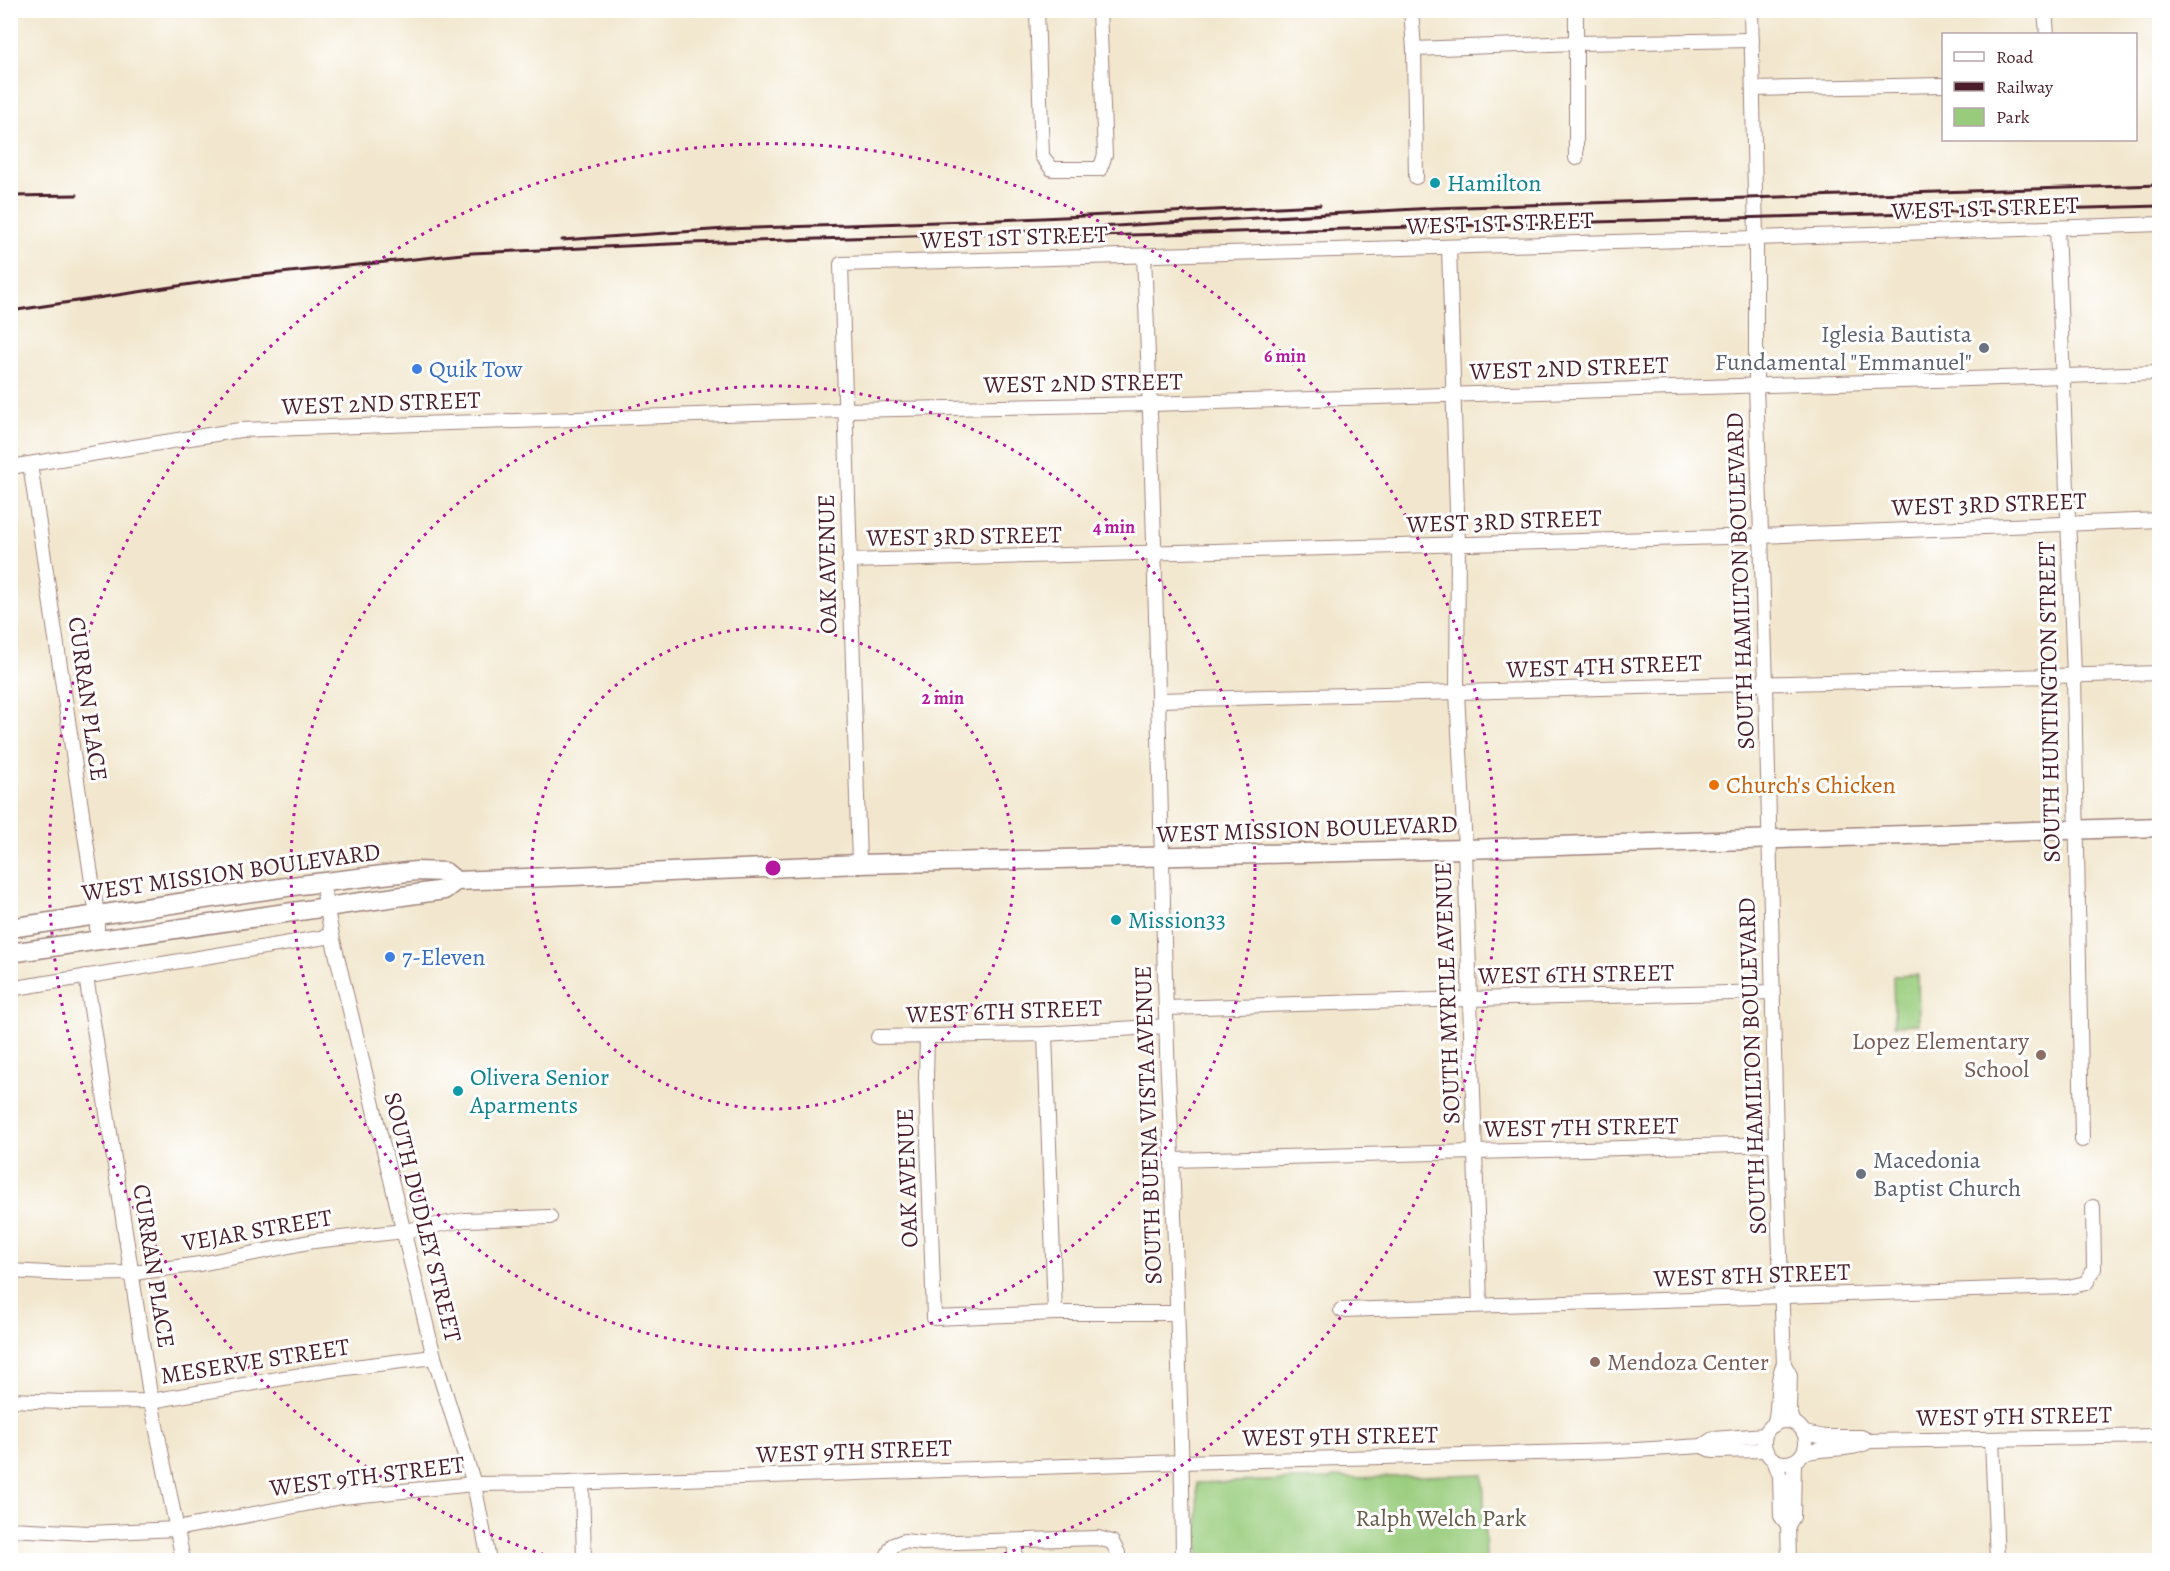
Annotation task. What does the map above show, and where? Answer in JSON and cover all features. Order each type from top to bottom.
[{"type":"main road","name":"WEST MISSION BOULEVARD","points":[[10,953],[444,890],[456,881],[859,864],[1465,849],[2160,827]]},
{"type":"main road","name":"WEST MISSION BOULEVARD","points":[[10,928],[322,882],[416,871],[445,872],[456,881]]},
{"type":"street","points":[[1037,10],[1042,156],[1052,169],[1100,169],[1105,155],[1099,10]]},
{"type":"street","points":[[1411,10],[1414,48],[1416,177]]},
{"type":"street","points":[[1575,10],[1576,158]]},
{"type":"street","name":"SOUTH HAMILTON BOULEVARD","points":[[1751,10],[1756,238],[1756,385],[1766,684],[1776,1144],[1784,1364],[1790,1375],[1789,1408],[1799,1428]]},
{"type":"street","points":[[2045,10],[2047,33]]},
{"type":"street","points":[[1414,48],[1752,40]]},
{"type":"street","points":[[1753,89],[1942,86]]},
{"type":"street","name":"WEST 1ST STREET","points":[[841,264],[2160,224]]},
{"type":"street","name":"SOUTH HUNTINGTON STREET","points":[[2058,227],[2074,675],[2082,1140]]},
{"type":"street","name":"SOUTH MYRTLE AVENUE","points":[[1449,247],[1458,544],[1457,692],[1465,849],[1480,1305]]},
{"type":"street","name":"SOUTH BUENA VISTA AVENUE","points":[[1144,256],[1163,857],[1166,1026],[1182,1462],[1183,1560]]},
{"type":"street","name":"OAK AVENUE","points":[[841,264],[859,864]]},
{"type":"street","name":"WEST 2ND STREET","points":[[10,467],[240,430],[846,410],[1150,404],[2160,373]]},
{"type":"street","name":"CURRAN PLACE","points":[[30,464],[97,915],[97,941]]},
{"type":"street","name":"WEST 3RD STREET","points":[[849,561],[1761,536],[2160,520]]},
{"type":"street","name":"WEST 4TH STREET","points":[[1158,700],[2160,673]]},
{"type":"street","name":"SOUTH DUDLEY STREET","points":[[322,882],[332,936],[434,1357],[474,1484],[489,1560]]},
{"type":"street","points":[[10,989],[332,936]]},
{"type":"street","name":"CURRAN PLACE","points":[[86,976],[151,1401],[183,1560]]},
{"type":"street","name":"WEST 6TH STREET","points":[[1166,1008],[1772,993]]},
{"type":"street","name":"WEST 6TH STREET","points":[[878,1037],[1045,1034],[1166,1026]]},
{"type":"street","points":[[1045,1034],[1055,1313],[1177,1313]]},
{"type":"street","name":"OAK AVENUE","points":[[927,1037],[926,1089],[934,1318],[1055,1313]]},
{"type":"street","name":"WEST 7TH STREET","points":[[1172,1160],[1776,1144]]},
{"type":"street","name":"WEST 8TH STREET","points":[[1341,1310],[2068,1287],[2086,1283],[2094,1269],[2093,1207]]},
{"type":"street","name":"VEJAR STREET","points":[[10,1271],[66,1274],[133,1273],[200,1264],[314,1241],[404,1231],[465,1220],[550,1217]]},
{"type":"street","name":"MESERVE STREET","points":[[10,1400],[151,1401],[330,1370],[434,1357]]},
{"type":"street","name":"SOUTH HAMILTON BOULEVARD","points":[[1784,1364],[1778,1374],[1778,1412],[1769,1442],[1780,1476],[1781,1516],[1788,1525],[1790,1560]]},
{"type":"street","points":[[1780,1422],[1799,1428],[1806,1439],[1799,1457],[1787,1463],[1769,1442],[1780,1422]]},
{"type":"street","name":"WEST 9TH STREET","points":[[1799,1428],[1825,1437],[1861,1437],[1869,1441],[2160,1436]]},
{"type":"street","points":[[1992,1439],[1997,1560]]},
{"type":"street","name":"WEST 9TH STREET","points":[[1799,1457],[1815,1449],[1862,1446],[1869,1441]]},
{"type":"street","name":"WEST 9TH STREET","points":[[10,1529],[89,1533],[176,1529],[342,1497],[474,1484],[582,1483],[1182,1462],[1619,1451],[1702,1446],[1713,1451],[1769,1442]]},
{"type":"street","name":"SOUTH HAMILTON BOULEVARD","points":[[1788,1525],[1793,1517],[1799,1457]]},
{"type":"street","points":[[582,1483],[584,1560]]},
{"type":"street","points":[[888,1560],[887,1556],[893,1545],[904,1541],[922,1544],[1098,1538],[1112,1542],[1118,1553],[1118,1560]]},
{"type":"street","points":[[1015,1542],[1015,1560]]},
{"type":"green space","points":[[1918,975],[1919,1024],[1894,1025],[1893,976]]},
{"type":"green space","name":"Ralph Welch Park","points":[[1483,1474],[1486,1560],[1199,1560],[1197,1483]]},
{"type":"railway","points":[[10,311],[232,278],[472,253],[972,234],[1434,208],[2160,185]]},
{"type":"railway","points":[[10,196],[77,195]]},
{"type":"railway","points":[[562,240],[726,229],[998,220],[1320,205]]},
{"type":"railway","points":[[1062,237],[2160,206]]},
{"type":"place","name":"Hamilton","points":[[1435,183]]},
{"type":"place","name":"Iglesia Bautista Fundamental \"Emmanuel\"","points":[[1984,348]]},
{"type":"place","name":"Quik Tow","points":[[417,369]]},
{"type":"place","name":"Church's Chicken","points":[[1714,785]]},
{"type":"place","name":"Mission33","points":[[1116,920]]},
{"type":"place","name":"7-Eleven","points":[[390,957]]},
{"type":"place","name":"Lopez Elementary School","points":[[2041,1055]]},
{"type":"place","name":"Olivera Senior Aparments","points":[[458,1091]]},
{"type":"place","name":"Macedonia Baptist Church","points":[[1861,1174]]},
{"type":"place","name":"Mendoza Center","points":[[1595,1362]]}]
